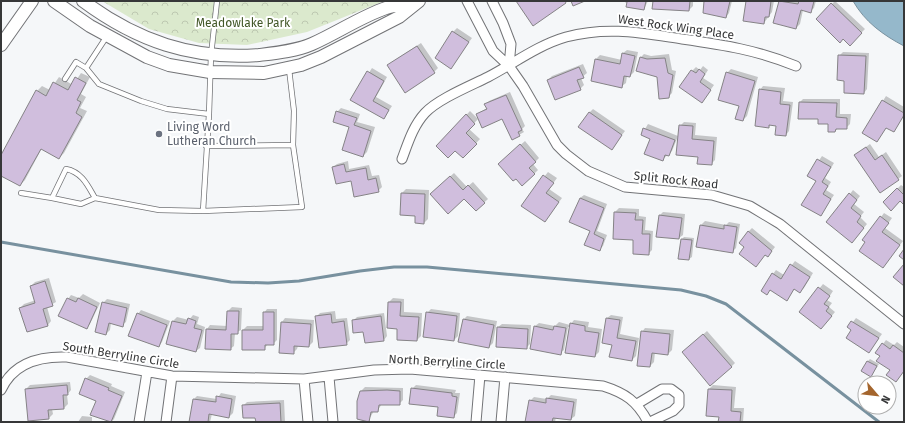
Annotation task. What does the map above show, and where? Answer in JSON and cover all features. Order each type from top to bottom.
[{"type":"street","points":[[1,45],[32,1]]},
{"type":"street","points":[[54,1],[107,36],[147,57],[169,65],[210,72],[264,73],[289,69],[320,57],[376,30],[399,17],[418,1]]},
{"type":"street","points":[[83,1],[119,26],[142,37],[167,46],[211,55],[234,57],[277,53],[311,44],[385,8],[418,1]]},
{"type":"street","name":"Split Rock Road","points":[[467,1],[493,52],[508,66],[523,86],[557,145],[588,171],[625,187],[712,195],[750,206],[780,224],[904,324]]},
{"type":"street","points":[[492,1],[511,44],[508,66]]},
{"type":"street","name":"West Rock Wing Place","points":[[402,159],[410,137],[426,112],[449,97],[551,42],[584,33],[606,30],[631,32],[743,48],[770,55],[796,66]]},
{"type":"street","name":"South Berryline Circle","points":[[1,390],[10,376],[20,367],[33,360],[50,356],[74,358],[172,376],[226,378]]},
{"type":"street","name":"North Berryline Circle","points":[[226,378],[304,379],[329,377],[374,370],[410,369],[603,386],[616,390],[637,404],[649,422],[672,411],[679,405],[679,395],[671,389],[662,389],[637,404]]},
{"type":"street","points":[[139,422],[147,372]]},
{"type":"street","points":[[476,422],[480,375]]},
{"type":"street","points":[[166,422],[172,376]]},
{"type":"street","points":[[329,377],[333,422]]},
{"type":"street","points":[[501,422],[505,377]]},
{"type":"street","points":[[304,379],[308,422]]},
{"type":"lane","points":[[203,211],[211,55],[217,1]]},
{"type":"lane","points":[[86,68],[107,36]]},
{"type":"lane","points":[[65,79],[76,62],[86,68],[99,84],[134,98],[167,109],[208,114]]},
{"type":"lane","points":[[21,193],[81,204],[95,198],[159,210],[203,211],[302,207],[293,145],[294,111],[289,69]]},
{"type":"lane","points":[[206,146],[293,145]]},
{"type":"lane","points":[[52,198],[66,169],[71,170],[82,178],[95,198]]},
{"type":"green space","name":"Meadowlake Park","points":[[102,1],[384,1],[307,32],[247,45],[199,43],[149,29]]},
{"type":"water","points":[[853,1],[904,1],[904,46],[869,22]]},
{"type":"building","points":[[516,1],[565,1],[566,3],[533,26]]},
{"type":"building","points":[[571,1],[585,1],[573,6]]},
{"type":"building","points":[[622,1],[646,1],[644,10],[626,7],[627,2]]},
{"type":"building","points":[[653,1],[690,1],[689,11],[652,9]]},
{"type":"building","points":[[704,1],[730,1],[726,18],[703,13]]},
{"type":"building","points":[[746,1],[771,1],[769,17],[765,17],[764,24],[743,21]]},
{"type":"building","points":[[779,1],[798,4],[799,1],[814,1],[811,13],[801,10],[796,29],[773,23]]},
{"type":"building","points":[[831,3],[862,33],[850,46],[843,39],[840,43],[816,19]]},
{"type":"building","points":[[452,31],[469,42],[451,69],[435,58]]},
{"type":"building","points":[[417,46],[435,73],[405,93],[387,65]]},
{"type":"building","points":[[622,53],[635,56],[630,77],[624,76],[622,88],[591,81],[595,59],[620,64]]},
{"type":"building","points":[[838,55],[866,56],[864,94],[844,93],[844,81],[837,80]]},
{"type":"building","points":[[640,57],[647,59],[665,58],[668,73],[673,75],[669,98],[659,99],[657,77],[636,71]]},
{"type":"building","points":[[579,67],[584,78],[577,80],[581,90],[555,100],[547,80]]},
{"type":"building","points":[[699,69],[705,74],[700,82],[711,90],[702,103],[679,87],[691,70],[696,73]]},
{"type":"building","points":[[367,71],[384,81],[373,101],[389,110],[384,119],[350,100]]},
{"type":"building","points":[[726,72],[755,81],[743,121],[735,119],[739,106],[718,100]]},
{"type":"building","points":[[75,77],[86,83],[77,100],[81,102],[76,113],[82,117],[59,159],[41,149],[20,186],[1,176],[1,155],[36,90],[46,96],[53,82],[68,90]]},
{"type":"building","points":[[759,89],[781,92],[780,104],[790,105],[786,136],[775,135],[776,126],[769,125],[769,128],[755,126]]},
{"type":"building","points":[[506,95],[522,130],[518,132],[520,136],[512,140],[502,119],[482,128],[476,114],[487,109],[484,104]]},
{"type":"building","points":[[882,100],[904,113],[904,115],[894,132],[886,128],[877,142],[862,133]]},
{"type":"building","points":[[799,102],[837,103],[836,117],[847,118],[847,129],[836,129],[835,132],[828,132],[828,124],[818,124],[818,119],[798,119]]},
{"type":"building","points":[[336,111],[357,118],[354,125],[371,131],[363,157],[342,150],[349,127],[333,122]]},
{"type":"building","points":[[589,112],[622,135],[612,150],[578,127]]},
{"type":"building","points":[[466,114],[475,124],[466,133],[477,144],[463,158],[455,151],[448,158],[436,146]]},
{"type":"building","points":[[679,125],[693,126],[692,139],[714,141],[712,165],[697,164],[698,157],[676,155]]},
{"type":"building","points":[[643,128],[675,140],[669,156],[665,155],[663,161],[644,154],[650,139],[641,135]]},
{"type":"building","points":[[520,144],[536,162],[529,168],[535,174],[522,186],[516,179],[513,181],[498,164]]},
{"type":"building","points":[[866,147],[875,160],[882,155],[899,180],[880,193],[854,155]]},
{"type":"building","points":[[817,159],[831,167],[822,182],[828,186],[823,194],[831,199],[821,216],[801,205],[816,181],[807,176]]},
{"type":"building","points":[[344,164],[346,172],[366,168],[368,180],[376,178],[379,192],[354,197],[351,181],[336,184],[332,167]]},
{"type":"building","points":[[543,175],[554,183],[546,193],[559,202],[545,222],[521,206]]},
{"type":"building","points":[[450,176],[463,190],[468,185],[485,203],[476,211],[464,199],[448,214],[430,194]]},
{"type":"building","points":[[897,188],[904,195],[904,205],[900,201],[891,211],[883,202]]},
{"type":"building","points":[[401,193],[425,194],[424,224],[415,223],[415,216],[400,215]]},
{"type":"building","points":[[849,193],[857,200],[851,208],[861,216],[857,222],[864,228],[852,243],[826,222]]},
{"type":"building","points":[[580,198],[604,208],[594,234],[604,239],[600,251],[584,245],[590,231],[569,222]]},
{"type":"building","points":[[614,212],[636,213],[635,220],[643,220],[642,234],[650,234],[649,255],[633,254],[633,240],[613,239]]},
{"type":"building","points":[[659,215],[682,218],[679,239],[656,237]]},
{"type":"building","points":[[880,216],[889,223],[882,232],[900,245],[883,268],[859,251],[865,242],[862,240]]},
{"type":"building","points":[[700,225],[724,229],[724,225],[737,227],[733,253],[696,247]]},
{"type":"building","points":[[748,231],[772,251],[768,257],[765,255],[756,267],[739,254],[744,247],[739,243]]},
{"type":"building","points":[[681,239],[692,240],[689,260],[678,259]]},
{"type":"building","points":[[904,249],[904,260],[899,256]]},
{"type":"building","points":[[790,264],[810,277],[800,293],[794,289],[787,301],[770,290],[767,295],[761,291],[772,273],[781,279]]},
{"type":"building","points":[[904,264],[904,286],[893,277]]},
{"type":"building","points":[[45,281],[53,306],[43,309],[48,326],[27,332],[19,308],[35,303],[30,286]]},
{"type":"building","points":[[818,287],[830,296],[824,304],[829,307],[826,311],[832,316],[821,329],[799,312]]},
{"type":"building","points":[[67,298],[76,302],[78,298],[97,307],[87,329],[58,316]]},
{"type":"building","points":[[102,302],[127,308],[123,327],[109,323],[106,335],[95,332]]},
{"type":"building","points":[[388,302],[401,302],[400,316],[419,317],[417,341],[397,340],[397,329],[387,328]]},
{"type":"building","points":[[227,311],[239,311],[238,334],[231,334],[231,350],[205,349],[206,329],[226,330]]},
{"type":"building","points":[[263,312],[274,312],[274,345],[265,345],[265,350],[242,350],[242,330],[263,330]]},
{"type":"building","points":[[426,312],[457,316],[454,341],[423,337]]},
{"type":"building","points":[[137,313],[167,325],[159,347],[128,336]]},
{"type":"building","points":[[331,314],[332,323],[344,321],[347,345],[319,348],[315,316]]},
{"type":"building","points":[[381,316],[384,341],[365,343],[363,332],[353,333],[352,320]]},
{"type":"building","points":[[188,318],[196,321],[194,328],[202,330],[196,352],[166,344],[172,321],[186,324]]},
{"type":"building","points":[[606,318],[620,320],[617,338],[636,341],[632,361],[609,357],[612,345],[602,343]]},
{"type":"building","points":[[463,319],[494,325],[489,348],[458,342]]},
{"type":"building","points":[[851,321],[879,338],[869,353],[846,338],[851,330],[847,327]]},
{"type":"building","points":[[281,322],[311,324],[309,347],[294,346],[294,354],[279,353]]},
{"type":"building","points":[[570,323],[585,326],[585,331],[599,333],[595,357],[565,353]]},
{"type":"building","points":[[534,326],[553,330],[554,326],[566,328],[561,355],[530,349]]},
{"type":"building","points":[[497,327],[528,329],[527,349],[496,347]]},
{"type":"building","points":[[641,331],[670,334],[668,355],[652,353],[650,367],[637,366]]},
{"type":"building","points":[[703,334],[732,367],[710,386],[682,352]]},
{"type":"building","points":[[882,343],[890,349],[893,345],[904,353],[904,371],[897,381],[897,375],[886,375],[890,370],[876,361],[880,356],[875,353]]},
{"type":"building","points":[[867,361],[877,366],[872,375],[868,375],[861,371]]},
{"type":"building","points":[[85,378],[109,388],[108,390],[122,396],[111,422],[90,415],[96,401],[79,394]]},
{"type":"building","points":[[67,385],[68,395],[63,395],[64,409],[48,410],[49,419],[28,421],[25,389]]},
{"type":"building","points":[[411,388],[452,393],[452,396],[457,397],[454,418],[437,416],[438,407],[409,404]]},
{"type":"building","points":[[708,389],[732,390],[731,411],[741,412],[740,422],[718,422],[719,417],[706,416]]},
{"type":"building","points":[[360,391],[400,391],[400,405],[379,405],[378,412],[371,412],[369,422],[357,419],[357,401]]},
{"type":"building","points":[[216,396],[232,399],[229,418],[209,414],[208,422],[189,422],[193,399],[216,402]]},
{"type":"building","points":[[546,398],[574,402],[571,420],[553,418],[552,422],[525,422],[529,400],[546,403]]},
{"type":"building","points":[[280,403],[281,422],[256,422],[255,418],[243,418],[242,405]]},
{"type":"waterway","points":[[1,242],[231,282],[268,283],[299,281],[394,267],[427,267],[681,290],[706,296],[726,304],[879,422]]},
{"type":"place","name":"Living Word Lutheran Church","points":[[159,134]]}]
